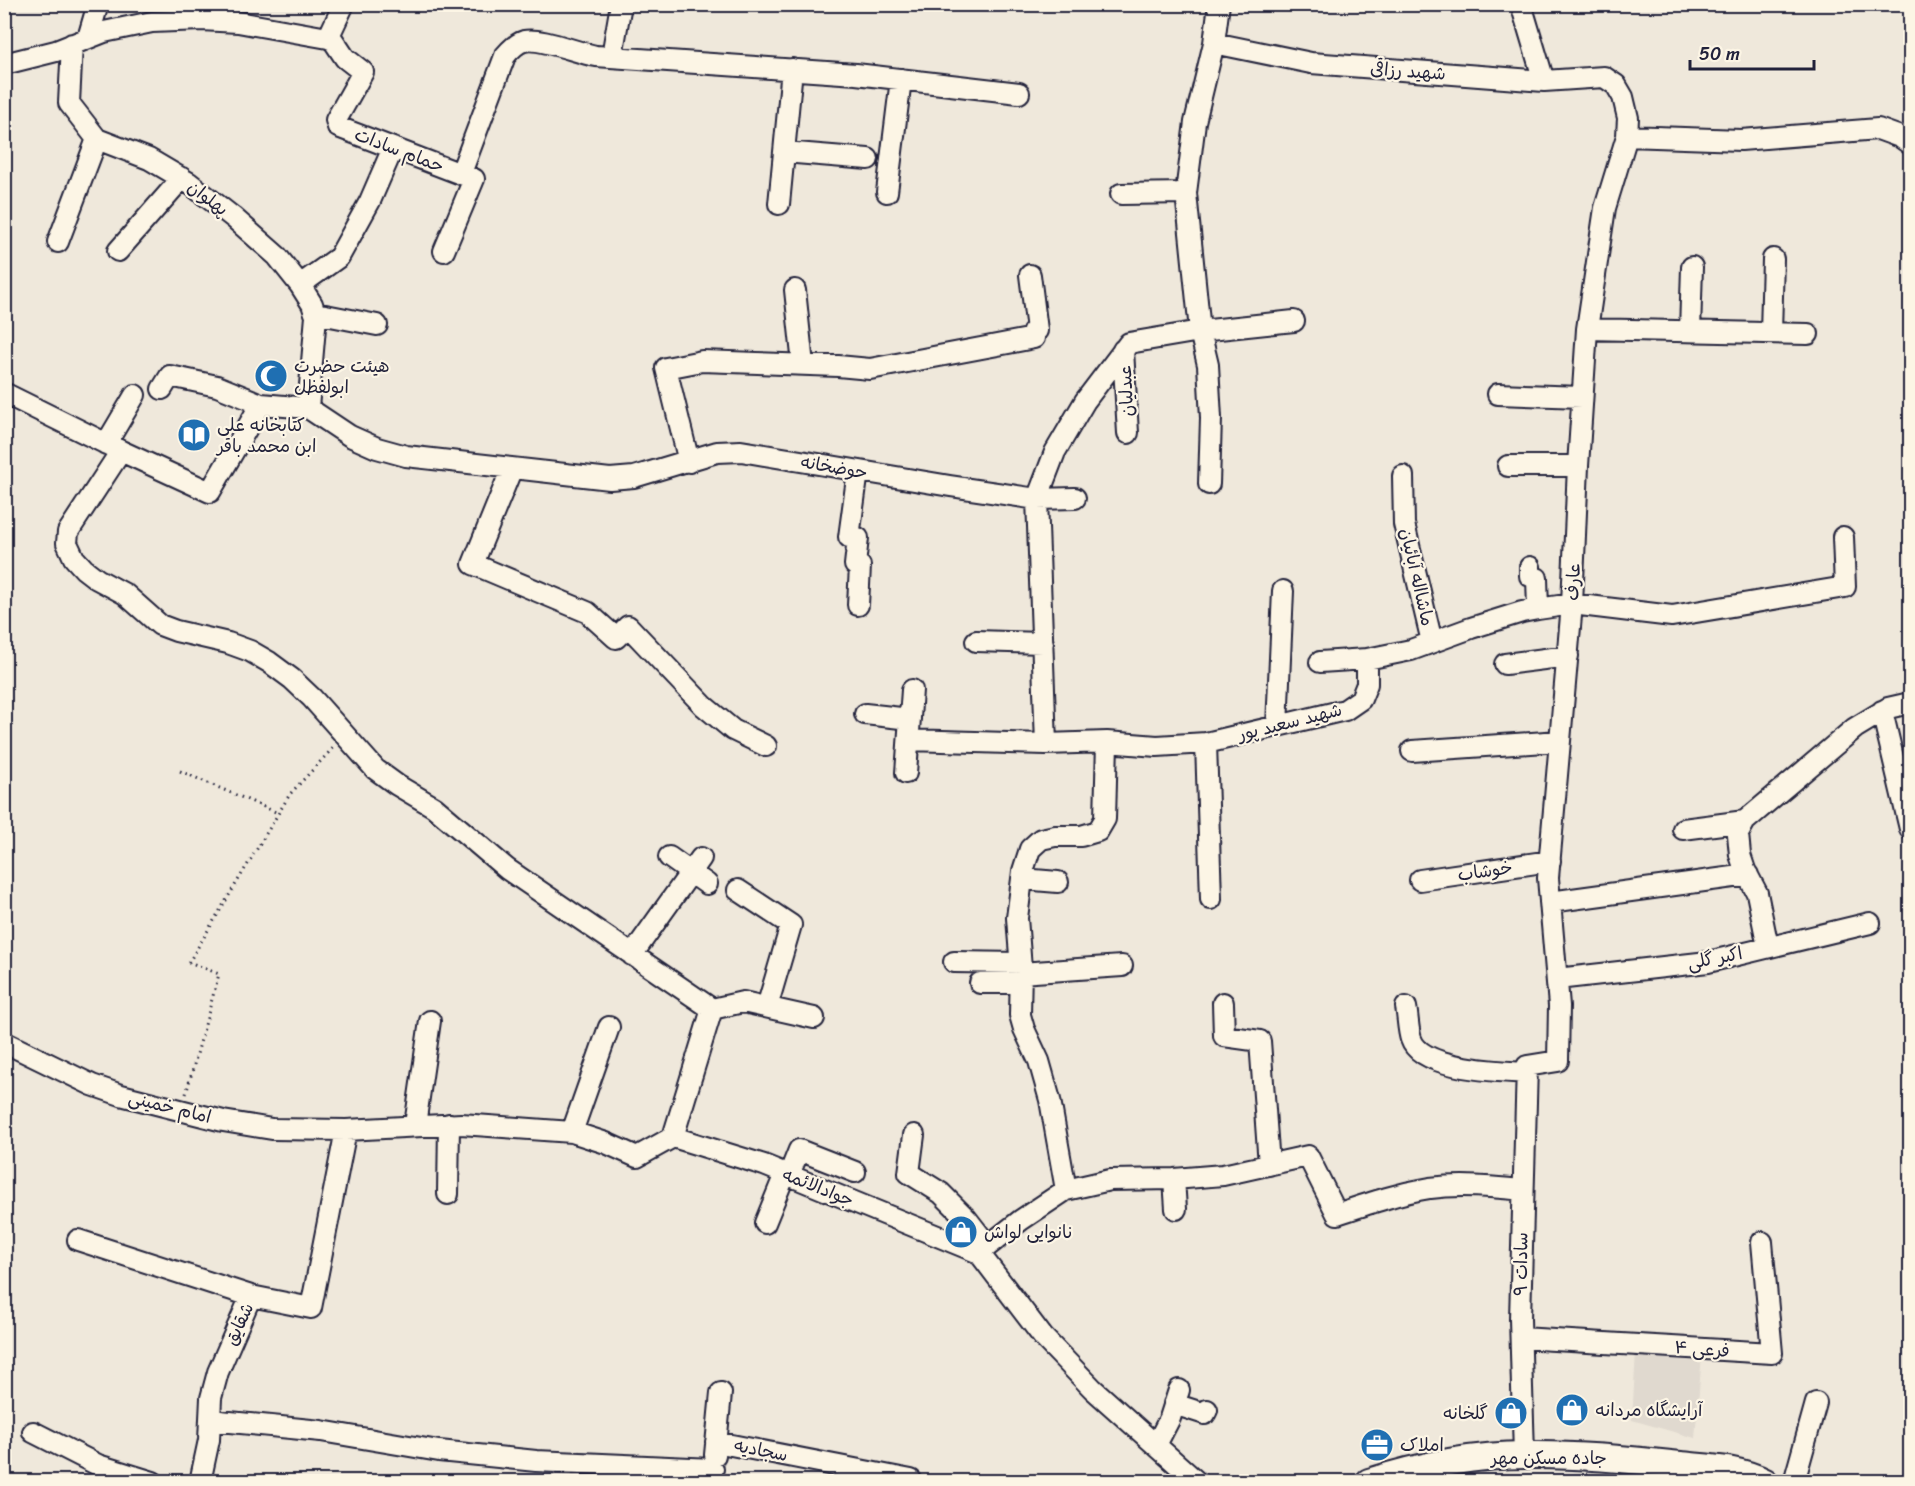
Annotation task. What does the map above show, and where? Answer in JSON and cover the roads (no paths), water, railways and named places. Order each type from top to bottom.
[{"type":"main road","name":"جاده مسکن مهر","points":[[1369,1482],[1397,1477],[1414,1468],[1524,1455],[1619,1458],[1733,1477],[1756,1477],[1765,1482]]},
{"type":"street","points":[[58,242],[97,139],[69,103],[80,41],[98,4]]},
{"type":"street","points":[[4,64],[56,51],[104,32],[152,22],[201,20],[238,22],[328,38],[344,4]]},
{"type":"street","points":[[612,56],[621,4]]},
{"type":"street","points":[[1209,484],[1211,418],[1208,365],[1200,331],[1186,193],[1195,122],[1214,43],[1219,4]]},
{"type":"street","points":[[1521,4],[1544,81]]},
{"type":"street","name":"حمام سادات","points":[[328,38],[333,40],[345,58],[363,72],[336,120],[338,127],[460,173]]},
{"type":"street","points":[[444,251],[474,179],[460,173],[505,56],[525,41],[542,42],[580,53],[792,69],[1019,93]]},
{"type":"street","name":"شهید رزاقی","points":[[1214,43],[1311,63],[1544,81],[1604,77]]},
{"type":"street","points":[[779,204],[792,69]]},
{"type":"street","name":"عارف","points":[[1527,1073],[1527,1066],[1558,1061],[1559,1006],[1548,878],[1572,604],[1587,329],[1605,208],[1627,136],[1628,118],[1623,97],[1616,85],[1604,77]]},
{"type":"street","points":[[887,192],[901,79]]},
{"type":"street","points":[[1627,136],[1741,140],[1878,129],[1900,137],[1911,144]]},
{"type":"street","name":"پهلوان","points":[[97,139],[149,159],[182,178],[234,218],[277,256],[300,285],[315,312]]},
{"type":"street","points":[[300,285],[339,257],[370,201],[393,148]]},
{"type":"street","points":[[784,152],[868,159]]},
{"type":"street","points":[[118,251],[182,178]]},
{"type":"street","points":[[1121,194],[1186,193]]},
{"type":"street","points":[[1771,333],[1773,259]]},
{"type":"street","points":[[1690,331],[1692,267]]},
{"type":"street","points":[[689,462],[666,369],[702,361],[870,369],[1034,338],[1033,332],[1037,330],[1030,275]]},
{"type":"street","points":[[795,290],[803,365]]},
{"type":"street","points":[[162,389],[170,376],[217,386],[261,404],[308,408],[316,329],[315,312],[377,325]]},
{"type":"street","points":[[1046,744],[1037,499],[1054,452],[1085,401],[1129,344],[1200,331],[1294,321]]},
{"type":"street","points":[[1587,329],[1808,334]]},
{"type":"street","name":"عبدلیان","points":[[1123,350],[1128,433]]},
{"type":"street","points":[[4,393],[210,492],[261,404]]},
{"type":"street","points":[[1498,394],[1582,397]]},
{"type":"street","points":[[135,395],[114,447],[69,532],[67,543],[74,558],[84,569],[125,594],[160,625],[228,643],[250,651],[269,662],[312,698],[375,769],[434,807],[507,869],[712,1010],[743,1002],[814,1018]]},
{"type":"street","name":"حوضخانه","points":[[308,408],[350,436],[377,448],[406,456],[610,479],[634,477],[717,452],[741,451],[1037,499],[1075,498]]},
{"type":"street","points":[[1508,466],[1578,466]]},
{"type":"street","points":[[512,468],[473,564],[587,612],[616,638],[627,626],[704,706],[733,730],[766,746]]},
{"type":"street","points":[[858,471],[849,537],[858,538],[855,565],[860,566],[858,605]]},
{"type":"street","name":"ماشااله آبائیان","points":[[1404,476],[1404,524],[1432,642]]},
{"type":"street","points":[[1320,662],[1367,659],[1411,650],[1522,612],[1572,604],[1672,616],[1845,587],[1843,537]]},
{"type":"street","points":[[1530,567],[1530,576],[1537,578],[1538,609]]},
{"type":"street","points":[[1277,726],[1283,591]]},
{"type":"street","points":[[976,641],[1043,643]]},
{"type":"street","points":[[1505,664],[1568,656]]},
{"type":"street","name":"شهید سعید پور","points":[[909,740],[1046,744],[1107,742],[1158,746],[1206,742],[1345,711],[1361,699],[1366,684],[1367,659]]},
{"type":"street","points":[[906,773],[912,690]]},
{"type":"street","points":[[1768,947],[1757,892],[1740,855],[1738,834],[1745,821],[1855,728],[1882,711],[1911,703]]},
{"type":"street","points":[[1882,711],[1911,829]]},
{"type":"street","points":[[865,714],[910,719]]},
{"type":"street","points":[[1413,751],[1560,741]]},
{"type":"street","points":[[1066,1190],[1050,1101],[1039,1061],[1020,1015],[1017,918],[1022,879],[1030,849],[1041,839],[1055,836],[1081,836],[1098,831],[1105,819],[1107,742]]},
{"type":"street","points":[[1206,742],[1211,899]]},
{"type":"street","points":[[1683,829],[1745,821]]},
{"type":"street","points":[[632,955],[699,871],[669,857]]},
{"type":"street","name":"خوشاب","points":[[1420,880],[1550,861]]},
{"type":"street","points":[[1550,902],[1748,875]]},
{"type":"street","points":[[1022,879],[1058,882]]},
{"type":"street","points":[[738,890],[791,925],[767,1007]]},
{"type":"street","name":"اکبر گلی","points":[[1557,979],[1708,962],[1870,923]]},
{"type":"street","points":[[954,962],[1020,973]]},
{"type":"street","points":[[980,983],[1020,973],[1122,966]]},
{"type":"street","points":[[1223,1003],[1224,1036],[1260,1041],[1269,1165]]},
{"type":"street","points":[[1407,1007],[1411,1041],[1421,1052],[1479,1076],[1527,1073]]},
{"type":"street","points":[[346,1130],[450,1125],[501,1126],[572,1132],[606,1143],[637,1157],[673,1137],[712,1010]]},
{"type":"street","points":[[415,1125],[430,1021]]},
{"type":"street","points":[[572,1132],[609,1027]]},
{"type":"street","name":"امام خمینی","points":[[4,1042],[92,1085],[122,1095],[223,1120],[272,1129],[346,1130]]},
{"type":"street","name":"سادات ۹","points":[[1524,1455],[1521,1338],[1522,1190],[1527,1073]]},
{"type":"street","points":[[448,1194],[450,1125]]},
{"type":"street","name":"شقایق","points":[[200,1482],[209,1440],[211,1398],[218,1372],[251,1296],[311,1308],[346,1130]]},
{"type":"street","points":[[914,1135],[909,1173],[941,1194],[968,1219],[984,1250],[1043,1337],[1093,1389],[1197,1482]]},
{"type":"street","name":"جوادالائمه","points":[[673,1137],[764,1165],[984,1250]]},
{"type":"street","points":[[765,1223],[799,1150],[855,1172]]},
{"type":"street","points":[[984,1250],[1021,1220],[1066,1190],[1110,1180],[1174,1179],[1223,1175],[1308,1156],[1337,1214],[1395,1196],[1431,1188],[1484,1186],[1522,1190]]},
{"type":"street","points":[[1174,1179],[1176,1209]]},
{"type":"street","points":[[78,1240],[251,1296]]},
{"type":"street","name":"فرعی ۴","points":[[1521,1338],[1772,1353],[1762,1242]]},
{"type":"street","points":[[210,1420],[321,1431],[440,1451],[713,1475],[721,1393]]},
{"type":"street","points":[[1156,1445],[1170,1418],[1177,1397],[1205,1414],[1207,1410]]},
{"type":"street","points":[[1794,1482],[1816,1403]]},
{"type":"street","points":[[33,1432],[99,1465],[153,1482]]},
{"type":"street","name":"سجادیه","points":[[716,1442],[911,1480]]},
{"type":"place","name":"هیئت حضرت ابولفظل","points":[[271,376]]},
{"type":"place","name":"کتابخانه علی ابن محمد باقر","points":[[194,435]]},
{"type":"place","name":"نانوایی لواش","points":[[961,1232]]},
{"type":"place","name":"آرایشگاه مردانه","points":[[1572,1410]]},
{"type":"place","name":"گلخانه","points":[[1511,1413]]},
{"type":"place","name":"املاک","points":[[1377,1445]]}]
